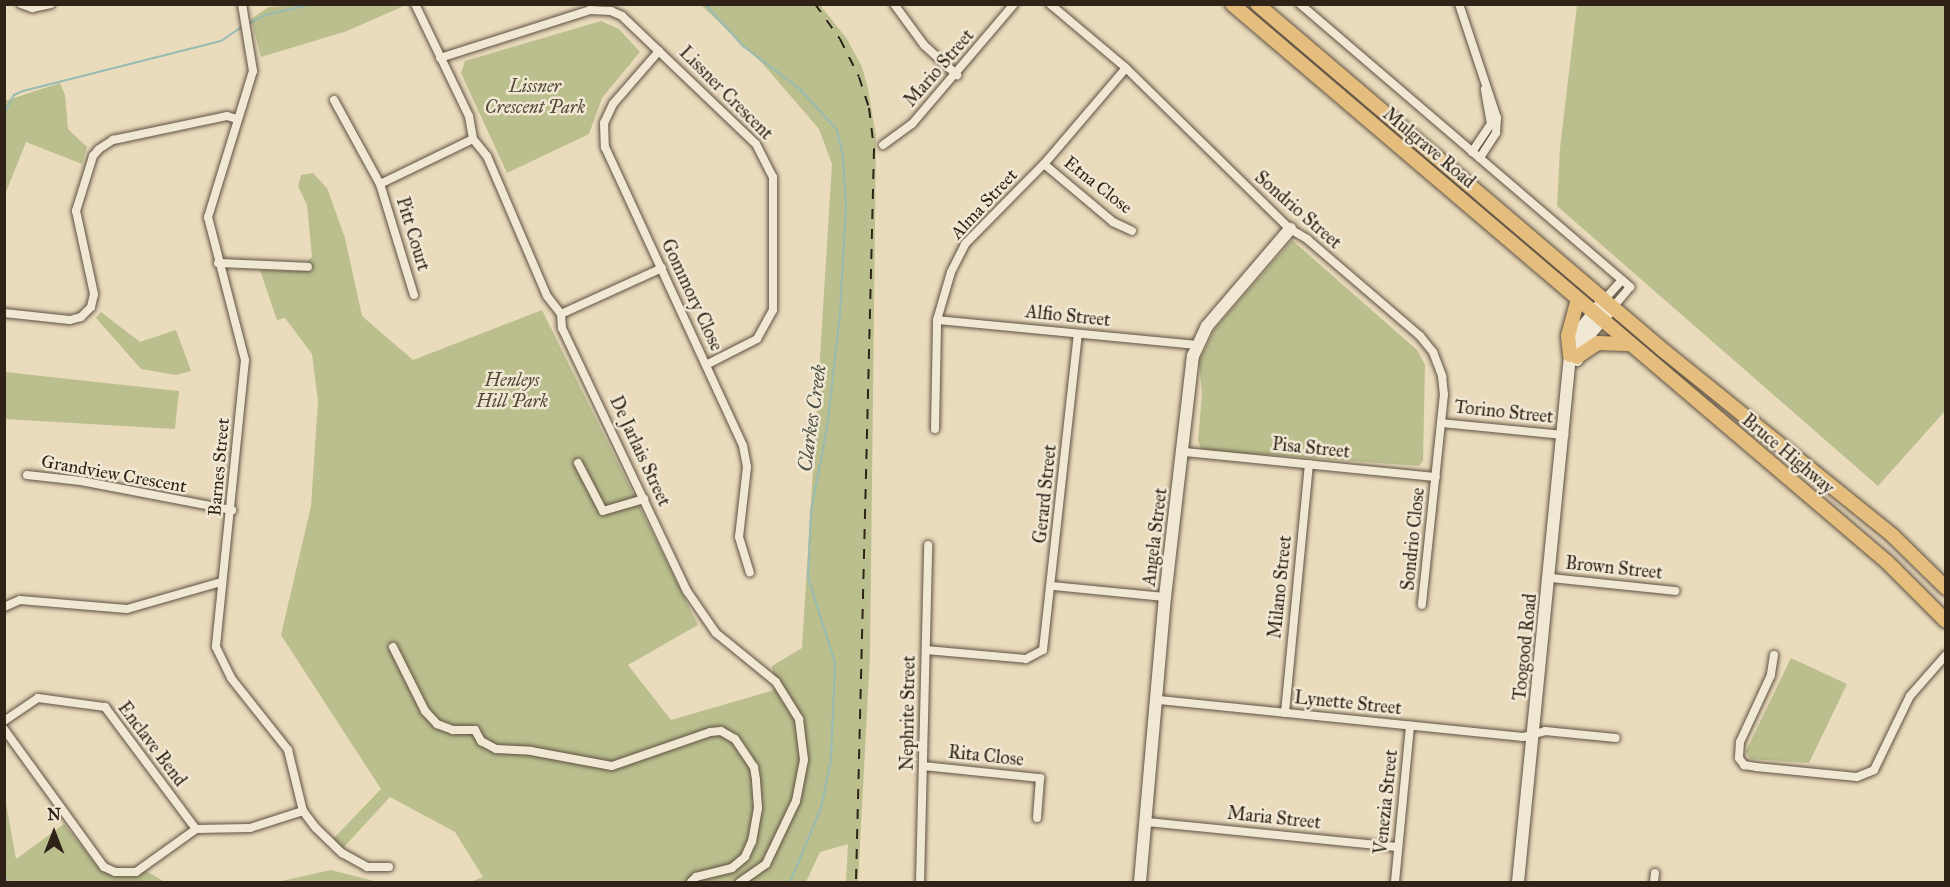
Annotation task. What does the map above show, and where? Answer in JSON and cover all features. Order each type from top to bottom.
[{"type":"main road","name":"Mulgrave Road","points":[[1232,4],[1598,316]]},
{"type":"main road","name":"Mulgrave Road","points":[[1257,4],[1609,304]]},
{"type":"main road","points":[[1578,299],[1568,336],[1574,356],[1598,343],[1631,344]]},
{"type":"main road","name":"Bruce Highway","points":[[1609,304],[1893,536],[1946,588]]},
{"type":"main road","name":"Bruce Highway","points":[[1598,316],[1887,561],[1946,621]]},
{"type":"street","points":[[21,4],[32,8],[51,4]]},
{"type":"street","name":"De Jarlais Street","points":[[415,4],[474,127],[473,139],[484,149],[547,296],[561,314],[562,328],[698,609],[726,643],[776,682],[794,708],[802,730],[804,768],[796,801],[766,864],[740,882]]},
{"type":"street","points":[[894,4],[924,45],[957,75]]},
{"type":"street","name":"Mario Street","points":[[883,145],[912,124],[957,75],[1014,4]]},
{"type":"street","name":"Sondrio Street","points":[[1050,4],[1126,68],[1290,229],[1307,239],[1428,345],[1442,376],[1436,477]]},
{"type":"street","name":"Mulgrave Road","points":[[1300,4],[1630,287],[1609,304]]},
{"type":"street","points":[[1459,4],[1497,127],[1480,158]]},
{"type":"street","name":"Barnes Street","points":[[242,9],[253,71],[208,217],[218,263],[245,360],[232,510],[215,632],[221,662],[288,750],[303,811],[342,853],[367,867],[389,867]]},
{"type":"street","name":"Lissner Crescent","points":[[440,58],[602,9],[622,16],[756,144],[773,177],[770,321],[757,339],[706,365]]},
{"type":"street","name":"Gommory Close","points":[[659,51],[613,104],[604,123],[605,147],[746,457],[739,537],[750,572]]},
{"type":"street","name":"Alma Street","points":[[935,429],[937,320],[951,272],[965,244],[1044,164],[1126,68]]},
{"type":"street","points":[[1472,152],[1491,124],[1485,87]]},
{"type":"street","name":"Pitt Court","points":[[334,100],[380,183],[414,295]]},
{"type":"street","points":[[4,313],[70,320],[81,317],[91,307],[94,294],[76,211],[93,156],[99,149],[113,140],[227,116],[237,119]]},
{"type":"street","name":"Pitt Court","points":[[380,183],[473,139]]},
{"type":"street","name":"Etna Close","points":[[1044,164],[1113,222],[1132,231]]},
{"type":"street","name":"Angela Street","points":[[1140,882],[1159,700],[1165,597],[1196,345],[1207,326],[1290,229]]},
{"type":"street","points":[[218,263],[308,267]]},
{"type":"street","points":[[561,314],[662,268]]},
{"type":"street","points":[[1609,304],[1622,280]]},
{"type":"street","name":"Toogood Road","points":[[1520,882],[1564,435],[1574,356],[1598,316],[1609,304]]},
{"type":"street","name":"Alfio Street","points":[[937,320],[1196,345]]},
{"type":"street","name":"Gerard Street","points":[[926,650],[1026,659],[1039,655],[1045,644],[1053,586],[1078,334]]},
{"type":"street","name":"Torino Street","points":[[1441,423],[1564,435]]},
{"type":"street","name":"Pisa Street","points":[[1184,452],[1436,477]]},
{"type":"street","points":[[578,463],[603,511],[644,498]]},
{"type":"street","name":"Milano Street","points":[[1285,713],[1309,464]]},
{"type":"street","name":"Grandview Crescent","points":[[27,475],[81,481],[232,510]]},
{"type":"street","name":"Sondrio Close","points":[[1422,605],[1436,477]]},
{"type":"street","name":"Nephrite Street","points":[[920,882],[928,545]]},
{"type":"street","name":"Brown Street","points":[[1550,578],[1675,591]]},
{"type":"street","points":[[4,607],[20,600],[127,609],[221,582]]},
{"type":"street","points":[[1053,586],[1165,597]]},
{"type":"street","points":[[393,648],[425,711],[437,724],[453,730],[475,730],[481,741],[496,749],[531,751],[612,766],[710,732],[722,731],[735,739],[754,767],[758,808],[752,841],[745,857],[732,868],[696,877],[691,882]]},
{"type":"street","points":[[1774,655],[1771,675],[1740,742],[1738,758],[1744,765],[1755,767],[1857,777],[1874,770],[1910,696],[1946,655]]},
{"type":"street","name":"Enclave Bend","points":[[4,721],[38,698],[105,707],[195,829]]},
{"type":"street","name":"Lynette Street","points":[[1159,700],[1523,737],[1545,731],[1616,738]]},
{"type":"street","name":"Venezia Street","points":[[1395,882],[1410,726]]},
{"type":"street","points":[[4,729],[104,867],[115,872],[136,872],[195,829],[250,828],[303,811]]},
{"type":"street","name":"Rita Close","points":[[923,766],[1040,778],[1037,818]]},
{"type":"street","name":"Maria Street","points":[[1146,822],[1398,847]]},
{"type":"green space","points":[[406,4],[347,31],[261,57],[251,19],[269,7]]},
{"type":"green space","name":"Henleys Hill Park","points":[[701,5],[820,5],[847,39],[862,67],[868,89],[876,136],[870,656],[858,882],[846,882],[848,844],[820,852],[806,882],[471,882],[483,877],[455,832],[390,797],[343,848],[333,839],[381,789],[281,635],[311,506],[318,401],[312,354],[285,318],[277,320],[260,270],[295,271],[312,257],[307,205],[298,186],[301,175],[313,173],[327,188],[345,238],[362,316],[413,360],[542,310],[698,625],[628,665],[671,720],[774,690],[772,666],[802,648],[832,164],[819,129],[763,64]]},
{"type":"green space","points":[[1577,5],[1945,5],[1945,411],[1878,486],[1557,206],[1560,148]]},
{"type":"green space","name":"Lissner Crescent Park","points":[[601,21],[619,29],[640,52],[602,98],[589,134],[507,173],[461,73],[465,61]]},
{"type":"green space","points":[[60,83],[65,95],[68,129],[87,147],[82,164],[26,142],[6,192],[5,245],[5,101]]},
{"type":"green space","points":[[1292,240],[1417,350],[1425,365],[1423,461],[1419,466],[1202,450],[1198,441],[1202,394],[1199,361],[1215,329]]},
{"type":"green space","points":[[101,312],[140,342],[176,330],[191,371],[176,375],[141,369],[96,318]]},
{"type":"green space","points":[[5,372],[179,391],[175,429],[5,419]]},
{"type":"green space","points":[[1791,658],[1847,684],[1809,763],[1750,759],[1746,751]]},
{"type":"green space","points":[[4,792],[16,859],[64,824],[99,868],[126,877],[146,871],[165,882],[5,882]]},
{"type":"green space","points":[[331,870],[378,882],[277,882]]},
{"type":"waterway","points":[[248,24],[265,15],[313,4]]},
{"type":"waterway","name":"Clarkes Creek","points":[[705,4],[743,46],[800,89],[837,130],[843,157],[846,206],[840,315],[827,428],[811,511],[808,577],[835,663],[831,760],[821,808],[790,882]]},
{"type":"waterway","points":[[4,113],[14,95],[23,91],[221,41],[243,26]]},
{"type":"waterway","name":"Clarkes Creek","points":[[4,876],[8,882]]},
{"type":"railway","points":[[815,4],[840,39],[859,77],[869,108],[874,149],[856,882]]}]
